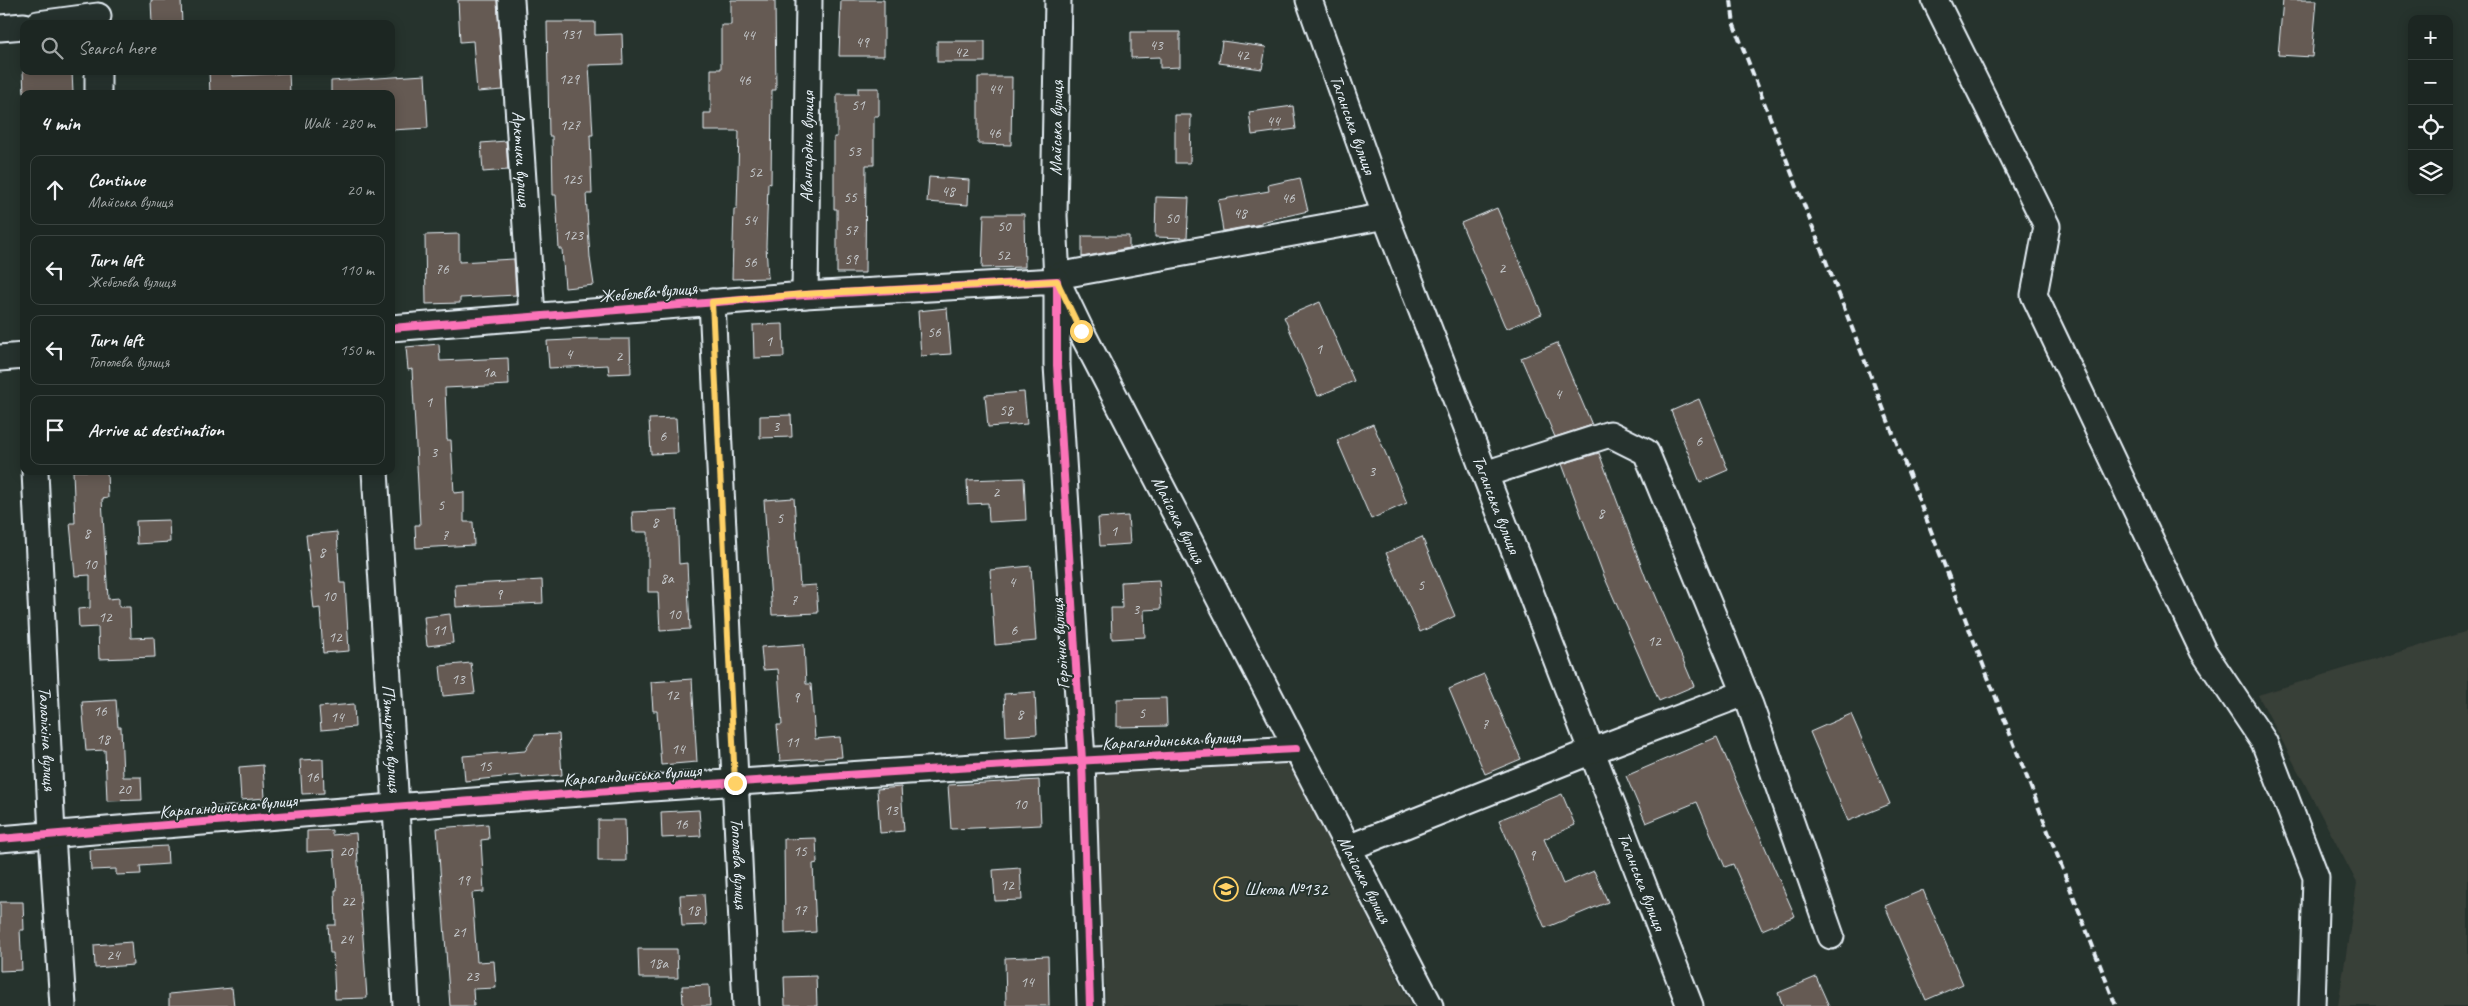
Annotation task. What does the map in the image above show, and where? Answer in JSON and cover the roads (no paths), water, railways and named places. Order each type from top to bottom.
[{"type":"street","name":"Арктики вулиця","points":[[511,0],[532,316]]},
{"type":"street","name":"Авангардна вулиця","points":[[805,294],[809,0]]},
{"type":"street","name":"Майська вулиця","points":[[1058,0],[1054,216],[1057,278],[1081,331],[1430,1006]]},
{"type":"street","name":"Таганська вулиця","points":[[1309,0],[1386,216],[1690,1006]]},
{"type":"street","points":[[1935,0],[2047,226],[2034,295],[2203,652],[2264,742],[2316,877],[2312,1006]]},
{"type":"street","points":[[60,20],[98,13]]},
{"type":"street","points":[[0,28],[20,26]]},
{"type":"street","points":[[98,75],[98,90]]},
{"type":"street","name":"Жебелєва вулиця","points":[[395,328],[805,294],[1057,278],[1386,216]]},
{"type":"street","name":"Героїчна вулиця","points":[[1057,278],[1057,365],[1082,760],[1090,1006]]},
{"type":"street","name":"Тополєва вулиця","points":[[712,302],[746,1006]]},
{"type":"street","points":[[0,358],[20,356]]},
{"type":"street","points":[[1485,474],[1610,434],[1646,452],[1745,693],[1831,936]]},
{"type":"street","name":"Талаліхіна вулиця","points":[[35,475],[52,835],[63,1006]]},
{"type":"street","name":"П’ятирічок вулиця","points":[[375,475],[396,807],[406,1006]]},
{"type":"street","points":[[1348,848],[1592,751],[1745,693]]},
{"type":"street","name":"Карагандинська вулиця","points":[[0,839],[396,807],[735,783],[1082,760],[1296,749]]},
{"type":"railway","points":[[1731,0],[1734,25],[2116,1006]]},
{"type":"place","name":"Школа №132","points":[[1226,889]]}]
